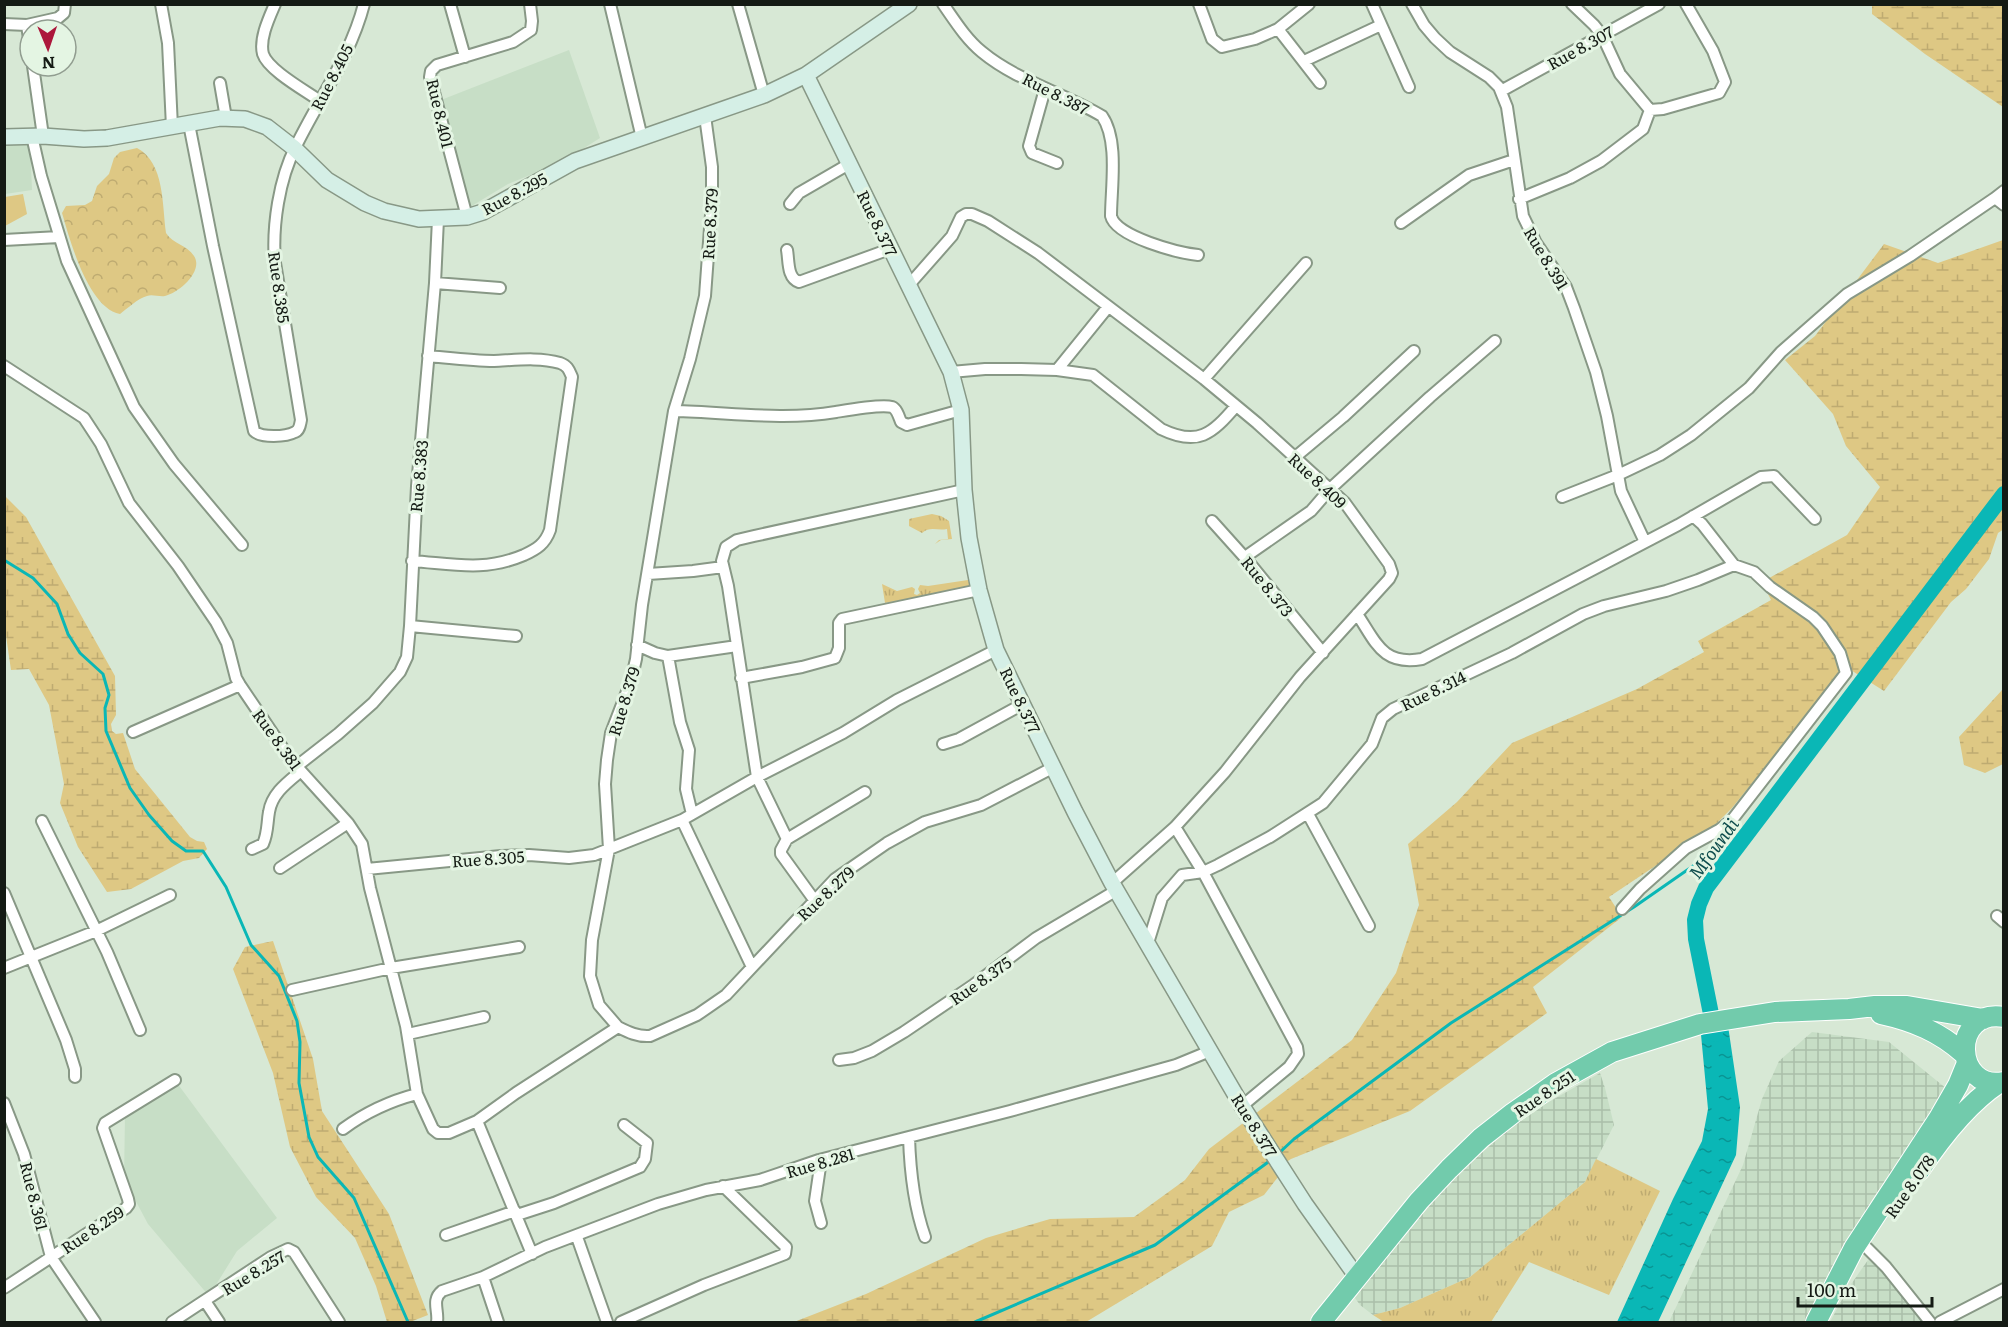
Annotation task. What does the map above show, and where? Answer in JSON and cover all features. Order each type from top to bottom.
[{"type":"highway","name":"Rue 8.251","points":[[1321,1323],[1419,1201],[1481,1138],[1565,1078],[1612,1052],[1700,1024],[1774,1012],[1907,1006],[1997,1016]]},
{"type":"highway","name":"Rue 8.251","points":[[1849,1009],[1905,1019],[1930,1029],[1953,1044],[1980,1078],[2002,1082]]},
{"type":"highway","name":"Rue 8.078","points":[[1816,1323],[1854,1248],[1958,1085],[1965,1058],[1964,1043],[1968,1033],[1974,1025],[1997,1016]]},
{"type":"highway","name":"Rue 8.078","points":[[1830,1298],[1947,1133],[1980,1096],[2002,1082]]},
{"type":"street","points":[[58,18],[64,13],[65,4]]},
{"type":"street","points":[[161,4],[168,43],[172,127]]},
{"type":"street","points":[[275,4],[264,37],[262,51],[266,60],[273,68],[320,101]]},
{"type":"street","name":"Rue 8.405","points":[[294,148],[341,63],[364,4]]},
{"type":"street","points":[[450,4],[465,57]]},
{"type":"street","name":"Rue 8.401","points":[[467,217],[430,77],[431,70],[437,65],[513,42],[524,36],[531,30],[530,4]]},
{"type":"street","points":[[610,4],[642,138]]},
{"type":"street","points":[[738,4],[764,95]]},
{"type":"street","name":"Rue 8.295","points":[[4,137],[101,139],[226,118],[254,121],[267,127],[294,148],[327,180],[365,203],[419,219],[467,217],[492,207],[575,161],[764,95],[806,75],[909,4]]},
{"type":"street","name":"Rue 8.387","points":[[943,4],[983,53],[1045,88],[1102,116],[1108,124],[1112,156],[1112,222],[1117,227],[1154,245],[1179,253],[1198,255]]},
{"type":"street","points":[[1198,4],[1212,39],[1222,46],[1255,39],[1278,28],[1309,4]]},
{"type":"street","points":[[1372,4],[1410,87]]},
{"type":"street","points":[[1412,4],[1424,25],[1435,38],[1450,52],[1489,76],[1501,91]]},
{"type":"street","points":[[1572,4],[1602,35],[1620,74],[1650,110]]},
{"type":"street","name":"Rue 8.307","points":[[1501,91],[1659,4]]},
{"type":"street","points":[[1650,110],[1683,104],[1719,93],[1725,82],[1713,51],[1686,4]]},
{"type":"street","points":[[1304,61],[1381,25]]},
{"type":"street","points":[[1278,28],[1320,83]]},
{"type":"street","name":"Rue 8.377","points":[[806,75],[951,372],[961,410],[964,490],[969,538],[979,590],[996,650],[1114,886],[1242,1106],[1305,1204],[1357,1277]]},
{"type":"street","points":[[34,78],[41,176],[67,261],[134,407],[174,464],[242,545]]},
{"type":"street","points":[[220,83],[226,118]]},
{"type":"street","points":[[1045,88],[1029,146],[1032,153],[1057,163]]},
{"type":"street","name":"Rue 8.391","points":[[1501,91],[1507,107],[1522,216],[1529,231],[1566,287],[1574,308],[1596,372],[1625,501],[1645,542]]},
{"type":"street","points":[[1519,199],[1570,178],[1601,161],[1643,129],[1650,110]]},
{"type":"street","name":"Rue 8.379","points":[[618,1027],[599,1005],[590,976],[592,940],[609,849],[605,784],[610,742],[631,681],[638,645],[674,411],[690,359],[705,296],[712,178],[705,116]]},
{"type":"street","name":"Rue 8.385","points":[[189,124],[254,431],[264,437],[295,432],[300,427],[299,402],[273,246],[278,203],[294,148]]},
{"type":"street","points":[[1401,223],[1469,175],[1514,160]]},
{"type":"street","points":[[789,204],[799,193],[849,164]]},
{"type":"street","points":[[1562,497],[1618,475],[1660,455],[1707,423],[1749,388],[1781,352],[1847,294],[2001,198]]},
{"type":"street","name":"Rue 8.409","points":[[908,286],[952,236],[961,217],[972,214],[988,220],[1030,247],[1204,379],[1236,406],[1351,510],[1389,564],[1392,573],[1389,579],[1268,716],[1225,772],[1175,827],[1114,886]]},
{"type":"street","name":"Rue 8.383","points":[[252,849],[263,844],[269,811],[275,796],[299,768],[364,711],[400,672],[407,657],[417,486],[435,284],[438,219]]},
{"type":"street","points":[[4,240],[59,237]]},
{"type":"street","points":[[787,250],[790,275],[799,282],[890,249]]},
{"type":"street","points":[[1204,379],[1306,263]]},
{"type":"street","points":[[435,284],[500,288]]},
{"type":"street","points":[[1057,370],[1107,307]]},
{"type":"street","points":[[1245,557],[1311,511],[1330,489],[1495,341]]},
{"type":"street","points":[[1294,458],[1414,351]]},
{"type":"street","points":[[412,561],[490,566],[519,557],[542,545],[550,531],[572,377],[568,368],[562,364],[546,361],[519,359],[493,361],[428,356]]},
{"type":"street","name":"Rue 8.381","points":[[4,366],[84,418],[89,424],[129,503],[178,566],[216,622],[227,643],[240,685],[299,768],[348,824],[362,844],[370,888],[408,1034],[417,1094]]},
{"type":"street","points":[[951,372],[985,369],[1057,370],[1093,375],[1161,429],[1174,435],[1205,436],[1215,429],[1236,406]]},
{"type":"street","points":[[674,411],[785,417],[857,408],[889,407],[896,411],[902,422],[907,425],[961,410]]},
{"type":"street","points":[[1357,614],[1384,653],[1394,659],[1407,662],[1422,659],[1645,542],[1761,477],[1774,476],[1815,519]]},
{"type":"street","points":[[787,839],[757,777],[723,567],[723,554],[726,547],[737,540],[964,490]]},
{"type":"street","points":[[1622,909],[1640,889],[1686,848],[1732,820],[1846,673],[1840,653],[1822,626],[1754,572],[1734,565],[1693,516]]},
{"type":"street","name":"Rue 8.373","points":[[1212,521],[1245,557],[1323,653]]},
{"type":"street","name":"Rue 8.314","points":[[1148,943],[1162,898],[1182,874],[1203,872],[1308,814],[1334,792],[1372,744],[1382,718],[1393,709],[1512,653],[1583,614],[1604,606],[1666,591],[1734,565]]},
{"type":"street","points":[[648,574],[670,574],[723,567]]},
{"type":"street","points":[[741,678],[802,667],[835,658],[838,653],[839,622],[842,619],[979,590]]},
{"type":"street","points":[[410,626],[516,636]]},
{"type":"street","points":[[638,645],[668,656],[737,646]]},
{"type":"street","name":"Rue 8.305","points":[[367,869],[510,856],[583,856],[609,849],[682,820],[757,777],[843,733],[897,700],[996,650]]},
{"type":"street","points":[[668,656],[680,722],[689,750],[686,789],[692,814]]},
{"type":"street","points":[[133,732],[240,685]]},
{"type":"street","points":[[943,744],[959,739],[1023,704]]},
{"type":"street","name":"Rue 8.279","points":[[618,1027],[642,1037],[658,1034],[697,1015],[718,1001],[835,879],[879,848],[910,829],[939,817],[981,806],[1054,767]]},
{"type":"street","points":[[815,901],[782,854],[783,845],[787,839],[865,792]]},
{"type":"street","points":[[1308,814],[1369,926]]},
{"type":"street","points":[[682,820],[752,967]]},
{"type":"street","points":[[42,821],[107,952],[140,1030]]},
{"type":"street","points":[[280,868],[348,824]]},
{"type":"street","points":[[1175,827],[1203,872],[1297,1047],[1298,1054],[1289,1066],[1242,1106]]},
{"type":"street","name":"Rue 8.375","points":[[839,1060],[854,1058],[880,1046],[972,986],[1114,886]]},
{"type":"street","points":[[4,893],[66,1040],[75,1069],[75,1077]]},
{"type":"street","points":[[4,968],[96,931],[170,895]]},
{"type":"street","points":[[292,990],[391,968],[519,947]]},
{"type":"street","points":[[408,1034],[484,1017]]},
{"type":"street","points":[[343,1129],[368,1112],[417,1094],[433,1129],[438,1133],[449,1133],[477,1121],[618,1027]]},
{"type":"street","name":"Rue 8.281","points":[[437,1323],[435,1303],[437,1295],[442,1291],[483,1277],[532,1254],[658,1204],[723,1186],[760,1180],[821,1160],[1176,1065],[1210,1051]]},
{"type":"street","name":"Rue 8.259","points":[[4,1288],[126,1208],[129,1204],[103,1128],[105,1124],[175,1080]]},
{"type":"street","name":"Rue 8.361","points":[[4,1103],[8,1124],[24,1154],[51,1257],[95,1323]]},
{"type":"street","points":[[477,1121],[532,1254]]},
{"type":"street","points":[[446,1235],[554,1203],[640,1167],[645,1159],[647,1143],[624,1125]]},
{"type":"street","points":[[909,1137],[915,1194],[925,1237]]},
{"type":"street","points":[[821,1160],[815,1201],[821,1223]]},
{"type":"street","points":[[621,1323],[704,1286],[785,1254],[786,1247],[723,1186]]},
{"type":"street","points":[[577,1237],[607,1323]]},
{"type":"street","points":[[1867,1248],[1886,1267],[1930,1323]]},
{"type":"street","name":"Rue 8.257","points":[[172,1323],[271,1257],[288,1249],[294,1252],[339,1323]]},
{"type":"street","points":[[483,1277],[498,1323]]},
{"type":"street","points":[[1940,1323],[2004,1289]]},
{"type":"street","points":[[205,1301],[219,1323]]},
{"type":"shaded area","points":[[569,50],[600,138],[562,162],[508,184],[470,207],[441,100]]},
{"type":"shaded area","points":[[30,142],[32,190],[5,194],[4,144]]},
{"type":"shaded area","points":[[1812,1032],[1889,1042],[1947,1089],[1872,1200],[1805,1322],[1669,1322],[1743,1165],[1762,1099],[1779,1061]]},
{"type":"shaded area","points":[[1600,1073],[1614,1125],[1585,1182],[1470,1277],[1400,1308],[1373,1315],[1360,1305],[1355,1298],[1387,1255],[1454,1177],[1524,1116]]},
{"type":"shaded area","points":[[177,1083],[277,1218],[237,1251],[209,1296],[148,1224],[124,1179],[125,1116]]},
{"type":"shaded area","points":[[1868,1260],[1892,1277],[1923,1322],[1830,1322],[1847,1290]]},
{"type":"green space","points":[[1872,5],[2003,5],[2003,107],[1925,54],[1872,14]]},
{"type":"green space","points":[[137,148],[153,164],[157,174],[166,233],[172,240],[191,252],[196,268],[177,291],[165,296],[144,297],[120,314],[109,309],[90,287],[75,255],[62,213],[66,206],[85,205],[92,201],[97,186],[109,174],[114,158],[120,152]]},
{"type":"green space","points":[[23,194],[27,214],[5,226],[5,197]]},
{"type":"green space","points":[[2003,240],[2004,529],[1998,533],[1989,559],[1966,589],[1951,602],[1884,691],[1846,667],[1732,808],[1712,828],[1609,897],[1622,917],[1533,987],[1547,1013],[1410,1111],[1291,1159],[1278,1167],[1278,1177],[1264,1195],[1229,1212],[1212,1246],[1086,1322],[794,1322],[866,1294],[986,1238],[1050,1219],[1134,1217],[1185,1180],[1209,1149],[1352,1040],[1396,973],[1419,905],[1408,844],[1457,802],[1512,743],[1637,689],[1704,652],[1698,641],[1771,600],[1762,582],[1847,535],[1880,487],[1846,446],[1833,414],[1785,360],[1815,336],[1884,244],[1938,263]]},
{"type":"green space","points":[[5,496],[26,517],[115,676],[116,715],[111,724],[112,731],[116,734],[123,733],[135,769],[190,837],[204,842],[207,849],[199,858],[183,861],[131,889],[107,892],[78,847],[60,803],[64,784],[49,705],[29,669],[11,670],[4,622]]},
{"type":"green space","points":[[932,514],[949,521],[952,539],[941,540],[935,544],[939,540],[948,539],[947,529],[931,529],[922,533],[909,526],[909,519]]},
{"type":"green space","points":[[968,580],[971,587],[885,603],[882,584],[897,591],[912,587],[915,589],[914,594],[917,595],[920,593],[918,589],[920,585],[928,586]]},
{"type":"green space","points":[[2003,689],[2003,764],[1985,773],[1964,765],[1959,737]]},
{"type":"green space","points":[[273,941],[313,1059],[322,1111],[389,1214],[428,1315],[410,1322],[387,1322],[376,1286],[355,1238],[316,1197],[290,1147],[273,1073],[233,969],[245,947]]},
{"type":"green space","points":[[1596,1159],[1660,1191],[1609,1295],[1529,1262],[1491,1322],[1384,1322],[1373,1315],[1400,1308],[1470,1277],[1585,1182]]},
{"type":"water","points":[[1727,1019],[1740,1107],[1736,1155],[1658,1322],[1617,1322],[1702,1141],[1708,1109],[1700,1024]]},
{"type":"waterway","name":"Mfoundi","points":[[1715,1034],[1696,939],[1695,920],[1706,888],[2004,494]]},
{"type":"waterway","points":[[4,560],[33,578],[57,604],[68,634],[80,653],[103,674],[109,695],[105,708],[106,731],[130,788],[149,815],[172,841],[186,851],[203,851],[226,887],[251,945],[279,976],[297,1021],[300,1042],[299,1083],[309,1137],[318,1157],[354,1198],[408,1322]]},
{"type":"waterway","points":[[1278,1154],[1294,1139],[1451,1023],[1634,907],[1716,850],[1738,846]]},
{"type":"waterway","points":[[975,1322],[1155,1245],[1271,1160]]}]
